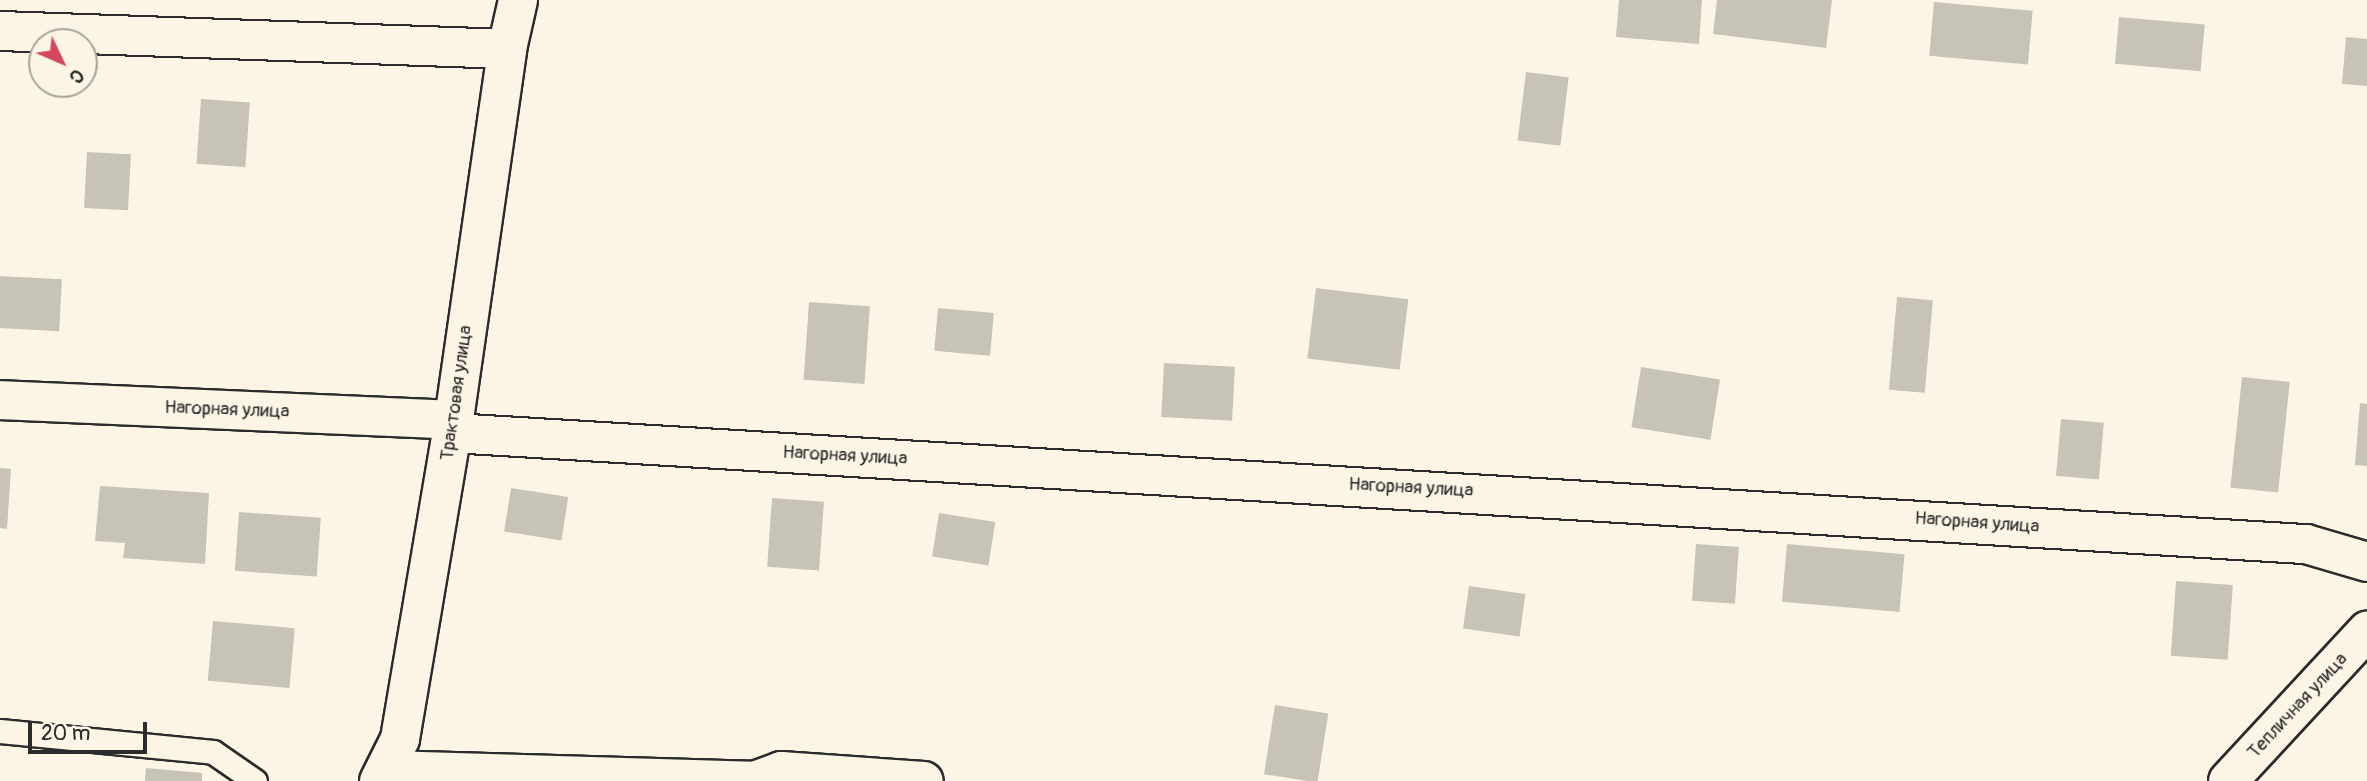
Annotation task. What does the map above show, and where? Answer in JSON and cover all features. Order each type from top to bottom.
[{"type":"street","name":"Трактовая улица","points":[[383,776],[400,739],[453,426],[507,48],[518,0]]},
{"type":"street","points":[[0,31],[507,48]]},
{"type":"street","name":"Нагорная улица","points":[[0,400],[453,426],[2306,544],[2367,562]]},
{"type":"street","name":"Тепличная улица","points":[[2228,781],[2367,631]]},
{"type":"street","points":[[383,776],[753,781],[781,771],[924,781]]},
{"type":"lane","points":[[0,732],[213,752],[255,781]]},
{"type":"building","points":[[1619,0],[1702,0],[1699,44],[1616,37]]},
{"type":"building","points":[[1717,0],[1832,0],[1826,48],[1713,34]]},
{"type":"building","points":[[1934,2],[2033,11],[2028,64],[1929,56]]},
{"type":"building","points":[[2119,17],[2205,24],[2201,71],[2115,64]]},
{"type":"building","points":[[2346,37],[2367,39],[2367,86],[2342,84]]},
{"type":"building","points":[[1526,72],[1569,77],[1560,146],[1518,140]]},
{"type":"building","points":[[201,99],[250,102],[245,167],[196,164]]},
{"type":"building","points":[[87,152],[131,154],[128,210],[84,208]]},
{"type":"building","points":[[0,276],[62,279],[59,331],[0,328]]},
{"type":"building","points":[[1316,288],[1408,299],[1400,370],[1307,358]]},
{"type":"building","points":[[1897,297],[1933,300],[1925,393],[1889,390]]},
{"type":"building","points":[[809,302],[870,306],[864,384],[804,380]]},
{"type":"building","points":[[938,308],[994,313],[990,356],[934,351]]},
{"type":"building","points":[[1164,363],[1235,367],[1232,421],[1161,417]]},
{"type":"building","points":[[1641,367],[1720,380],[1710,440],[1631,427]]},
{"type":"building","points":[[2242,377],[2290,382],[2278,492],[2230,487]]},
{"type":"building","points":[[2360,403],[2367,404],[2367,466],[2355,465]]},
{"type":"building","points":[[2061,419],[2104,423],[2099,480],[2056,476]]},
{"type":"building","points":[[0,468],[11,469],[7,529],[0,528]]},
{"type":"building","points":[[100,486],[209,493],[205,564],[123,558],[125,543],[95,541]]},
{"type":"building","points":[[511,488],[568,497],[561,541],[504,531]]},
{"type":"building","points":[[772,498],[824,502],[819,570],[767,567]]},
{"type":"building","points":[[239,512],[321,518],[317,577],[235,571]]},
{"type":"building","points":[[939,513],[995,522],[988,565],[932,556]]},
{"type":"building","points":[[1696,544],[1739,547],[1735,604],[1692,601]]},
{"type":"building","points":[[1787,544],[1905,554],[1899,612],[1782,602]]},
{"type":"building","points":[[2176,581],[2233,585],[2228,660],[2171,656]]},
{"type":"building","points":[[1469,586],[1525,594],[1519,637],[1463,629]]},
{"type":"building","points":[[213,621],[295,628],[289,688],[208,681]]},
{"type":"building","points":[[1275,705],[1328,713],[1318,781],[1264,774]]},
{"type":"building","points":[[146,768],[202,773],[202,781],[145,781]]}]
